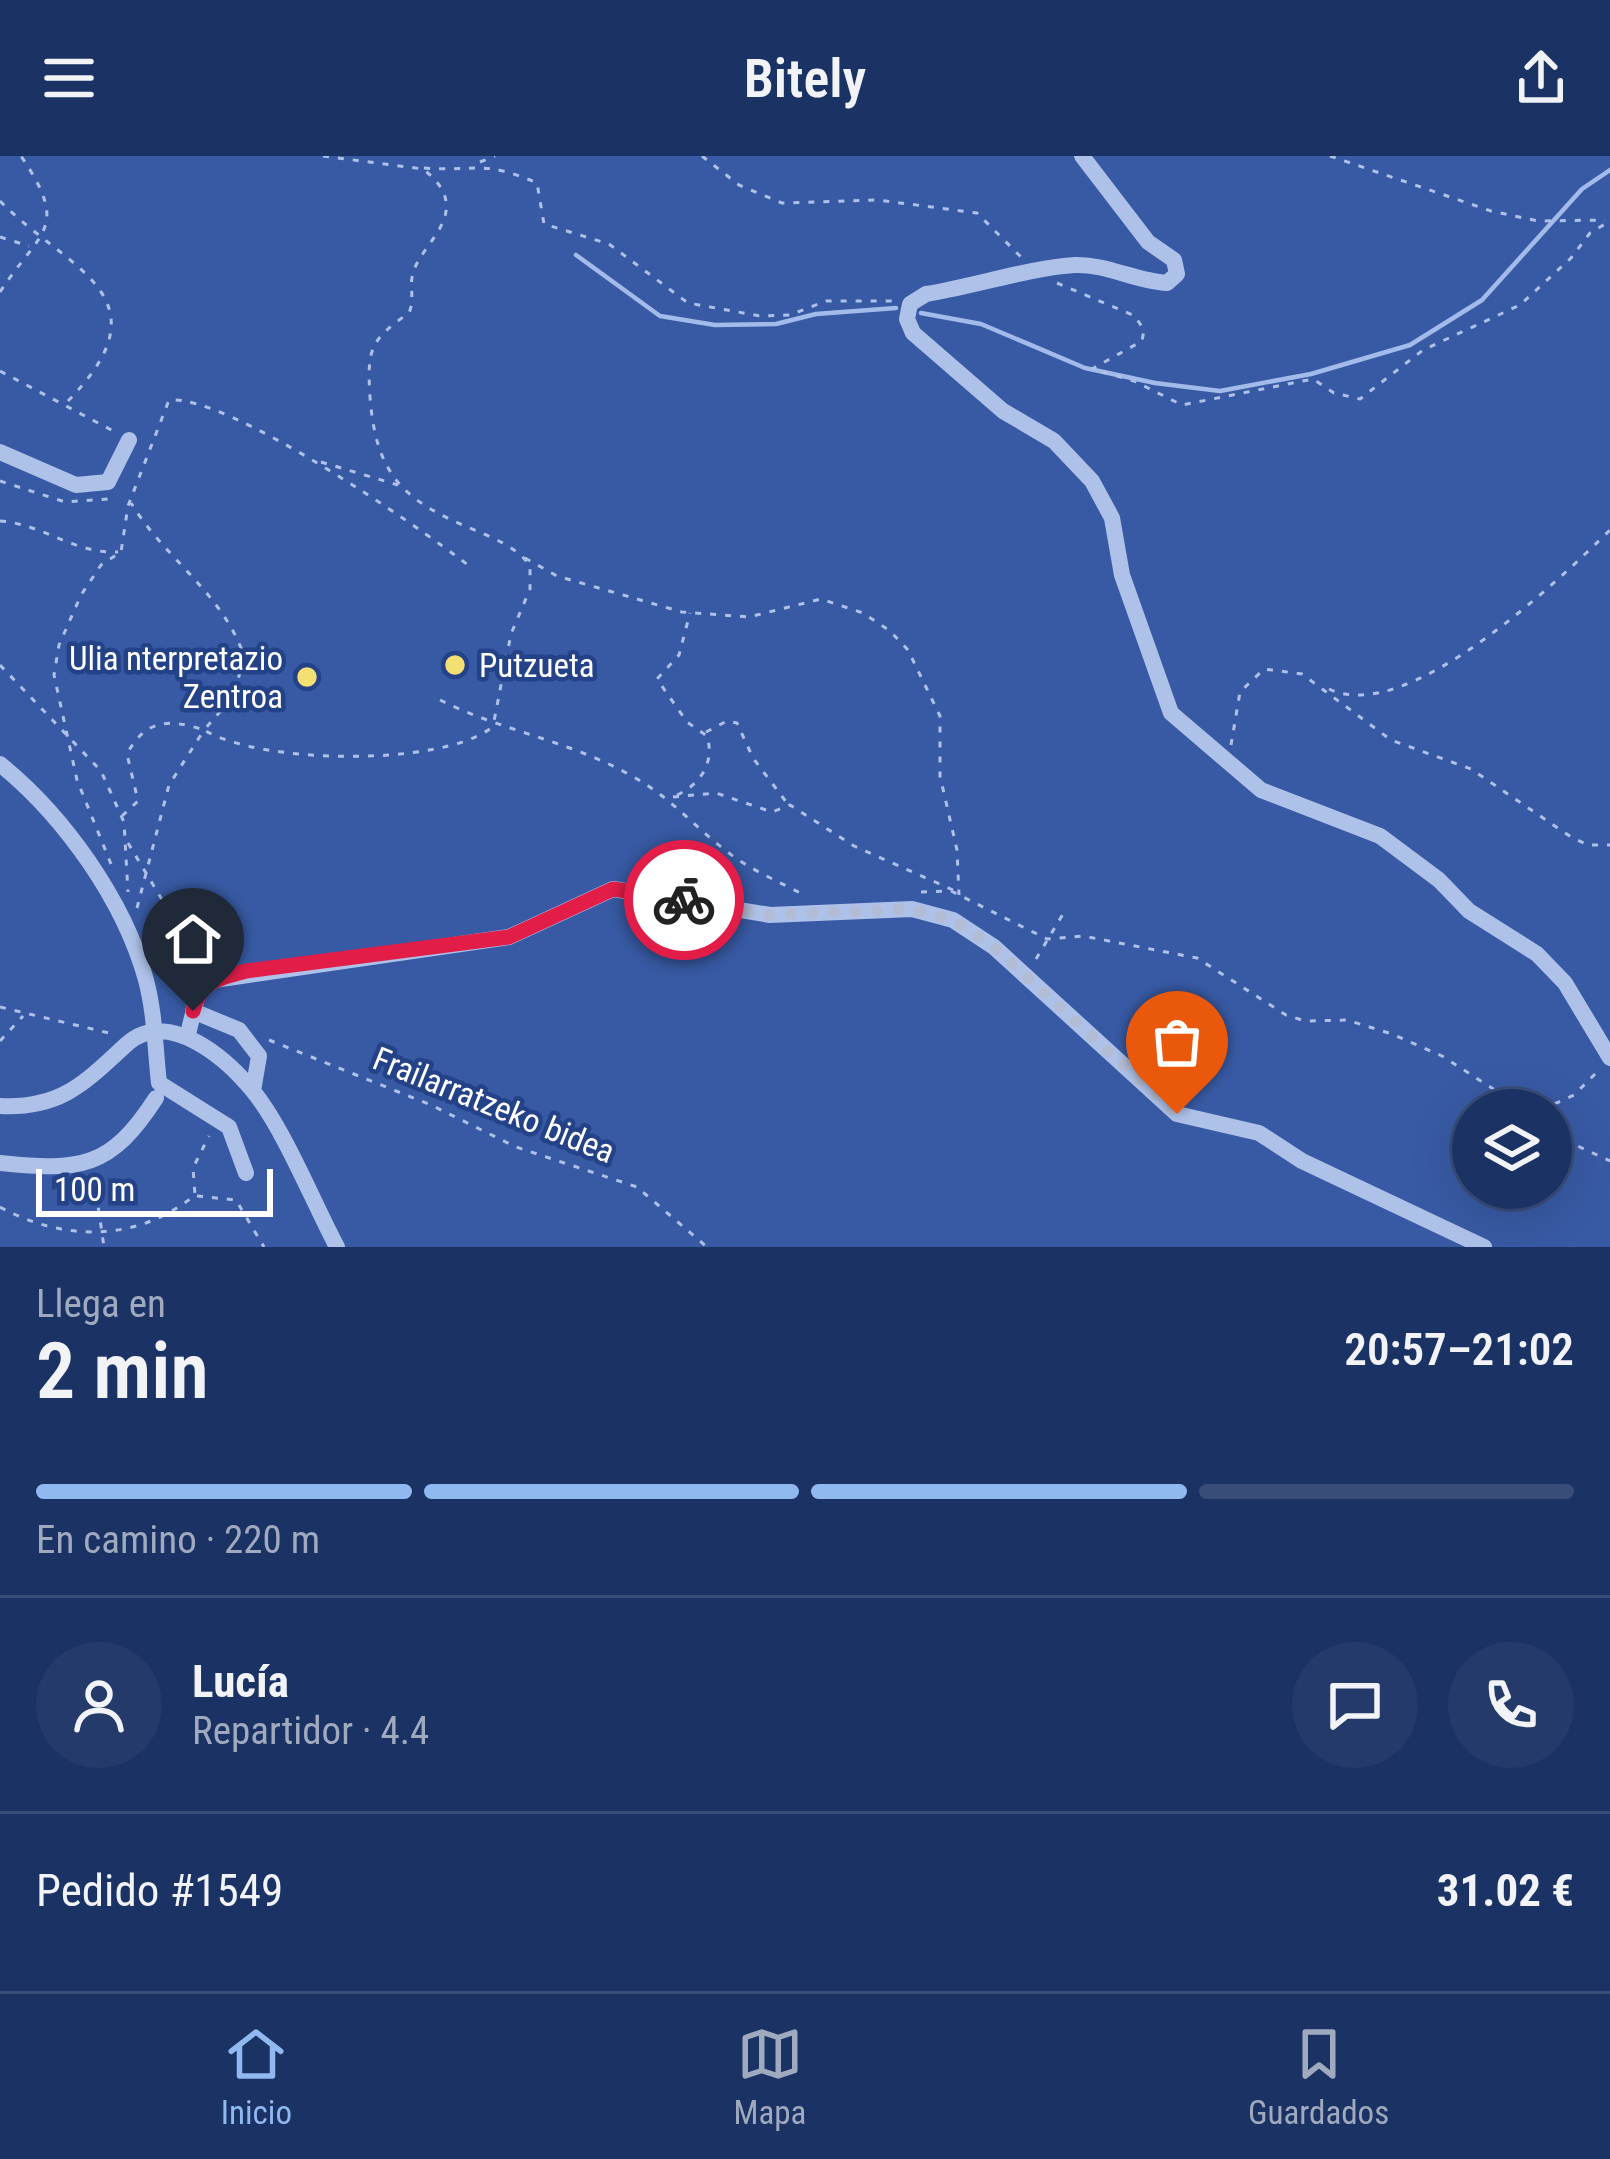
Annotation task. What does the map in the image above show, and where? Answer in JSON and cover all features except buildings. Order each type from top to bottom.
[{"type":"street","points":[[1082,156],[1148,242],[1174,260],[1177,274],[1167,283],[1100,266],[1071,265],[926,294],[910,304],[907,320],[933,352],[1004,411],[1054,442],[1092,481],[1112,518],[1122,575],[1171,713],[1261,790],[1380,836],[1439,880],[1469,911],[1537,954],[1564,982],[1610,1061]]},
{"type":"street","points":[[0,452],[76,485],[108,482],[129,440]]},
{"type":"street","points":[[0,764],[27,787],[79,849],[130,936],[156,1031],[159,1083],[229,1127],[246,1173]]},
{"type":"street","points":[[188,1034],[195,1002],[214,980],[246,971],[509,937],[613,889],[770,915],[912,909],[953,920],[1028,977],[1177,1114],[1258,1133],[1303,1161],[1484,1247]]},
{"type":"street","points":[[195,1002],[239,1030],[259,1056],[253,1091]]},
{"type":"street","points":[[0,1106],[44,1103],[73,1091],[100,1074],[132,1039],[156,1031],[188,1034],[253,1091],[338,1247]]},
{"type":"street","points":[[0,1163],[92,1163],[122,1144],[156,1098]]},
{"type":"path","points":[[0,292],[31,246],[44,236],[47,205],[21,156]]},
{"type":"path","points":[[322,156],[449,170],[496,156]]},
{"type":"path","points":[[1330,156],[1491,212],[1538,221],[1610,220]]},
{"type":"path","points":[[477,163],[537,183],[544,224],[609,244],[688,303],[760,316],[790,315],[826,301],[910,304]]},
{"type":"path","points":[[416,167],[429,173],[440,188],[446,208],[442,224],[412,272],[409,313],[379,334],[368,366],[375,443],[400,485],[440,516],[557,576],[690,613],[749,617],[821,599],[863,613],[890,631],[908,650],[940,716],[940,776],[957,850],[959,895]]},
{"type":"path","points":[[0,201],[87,270],[106,299],[111,327],[94,373],[65,404]]},
{"type":"path","points":[[0,237],[31,246]]},
{"type":"path","points":[[0,371],[129,440]]},
{"type":"path","points":[[112,867],[77,780],[72,742],[57,705],[59,645],[87,584],[101,565],[121,552],[130,501],[169,400],[250,428],[313,460],[468,565]]},
{"type":"path","points":[[313,460],[400,485]]},
{"type":"path","points":[[130,501],[165,550],[213,594],[244,656],[234,696],[204,730],[170,785],[130,936]]},
{"type":"path","points":[[0,521],[40,529],[84,550],[121,552]]},
{"type":"path","points":[[1236,761],[1232,727],[1240,692],[1252,676],[1284,669],[1341,694],[1366,696],[1418,681],[1553,582],[1610,530]]},
{"type":"path","points":[[493,726],[511,634],[530,589],[530,566],[524,557]]},
{"type":"path","points":[[671,798],[692,787],[710,761],[704,733],[687,722],[658,684],[659,674],[679,655],[690,613]]},
{"type":"path","points":[[0,665],[101,771],[122,816],[127,842],[130,936]]},
{"type":"path","points":[[1322,686],[1391,740],[1471,769],[1571,837],[1588,845],[1610,845]]},
{"type":"path","points":[[440,700],[493,726],[540,736],[600,759],[671,798],[726,852],[829,909]]},
{"type":"path","points":[[122,816],[138,801],[127,754],[141,730],[160,722],[204,730],[233,745],[309,758],[427,747],[493,726]]},
{"type":"path","points":[[704,733],[727,722],[736,723],[753,758],[790,805],[854,846],[1046,939],[1083,936],[1197,958],[1286,1015],[1305,1021],[1347,1020],[1392,1034],[1442,1056],[1493,1089]]},
{"type":"path","points":[[671,798],[716,793],[772,812],[790,805]]},
{"type":"path","points":[[127,842],[205,971],[195,1002]]},
{"type":"path","points":[[117,881],[121,899]]},
{"type":"path","points":[[910,895],[959,895]]},
{"type":"path","points":[[1028,977],[1063,914]]},
{"type":"path","points":[[0,1007],[132,1039]]},
{"type":"path","points":[[0,1041],[26,1013]]},
{"type":"path","name":"Frailarratzeko bidea","points":[[259,1056],[265,1038],[536,1155],[637,1187],[707,1247]]},
{"type":"path","points":[[1572,1095],[1610,1061]]},
{"type":"path","points":[[195,1195],[197,1150],[210,1134]]},
{"type":"path","points":[[1572,1144],[1610,1161]]},
{"type":"path","points":[[92,1163],[104,1247]]},
{"type":"path","points":[[0,1208],[46,1226],[100,1233],[147,1224],[195,1195],[236,1200],[264,1247]]},
{"type":"shaded area","points":[[0,156],[1610,156],[1610,1247],[0,1247]]},
{"type":"waterway","points":[[921,313],[981,324],[1085,368],[1155,383],[1220,391],[1311,374],[1410,345],[1482,300],[1582,189],[1610,170]]},
{"type":"waterway","points":[[576,255],[660,316],[715,325],[776,324],[816,314],[896,308]]},
{"type":"way so far","points":[[684,900],[770,915],[912,909],[953,920],[994,947],[1154,1098],[1177,1114]]},
{"type":"place","name":"Putzueta","points":[[455,665]]},
{"type":"place","name":"Ulia nterpretazio Zentroa","points":[[307,677]]},
{"type":"route","points":[[193,1011],[198,993],[214,980],[246,971],[509,937],[613,889],[684,900]]}]
